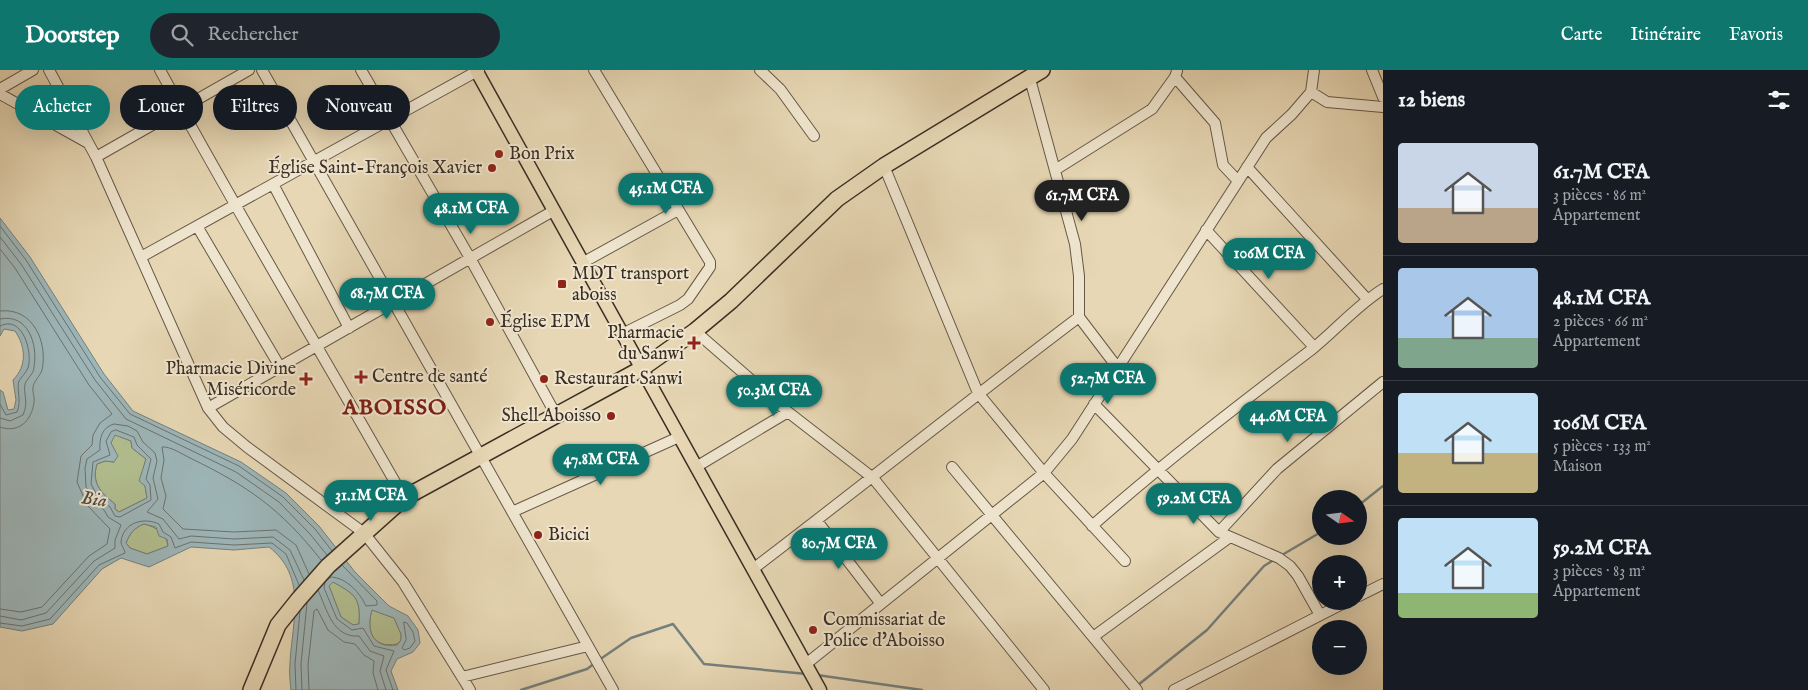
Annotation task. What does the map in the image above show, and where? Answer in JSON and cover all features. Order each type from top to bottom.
[{"type":"highway","points":[[250,690],[278,625],[316,580],[352,544],[404,498],[641,369],[695,331],[738,295],[831,205],[884,166],[1042,70]]},
{"type":"main road","points":[[477,70],[553,211],[820,690]]},
{"type":"street","points":[[0,89],[33,70]]},
{"type":"street","points":[[49,70],[96,156],[208,408],[223,427],[247,447],[364,533],[403,582],[470,690]]},
{"type":"street","points":[[160,70],[168,85]]},
{"type":"street","points":[[203,95],[249,70]]},
{"type":"street","points":[[262,70],[613,690]]},
{"type":"street","points":[[361,70],[369,85]]},
{"type":"street","points":[[410,108],[477,70]]},
{"type":"street","points":[[594,70],[710,262],[710,267],[688,299],[680,305],[622,334]]},
{"type":"street","points":[[760,70],[780,89],[814,136]]},
{"type":"street","points":[[806,664],[1044,473],[1072,439],[1266,138],[1292,114],[1310,92],[1314,70]]},
{"type":"street","points":[[1372,70],[1383,97]]},
{"type":"street","points":[[1055,170],[1152,109],[1176,73],[1215,123],[1218,129],[1220,158],[1223,165],[1238,181]]},
{"type":"street","points":[[1030,79],[1075,244],[1079,317],[1117,368]]},
{"type":"street","points":[[1310,92],[1327,102],[1383,107]]},
{"type":"street","points":[[0,94],[89,144]]},
{"type":"street","points":[[96,156],[142,130]]},
{"type":"street","points":[[192,130],[404,498]]},
{"type":"street","points":[[141,257],[371,130]]},
{"type":"street","points":[[395,130],[470,258],[556,415]]},
{"type":"street","points":[[884,166],[978,393],[1044,473],[1125,561]]},
{"type":"street","points":[[1247,167],[1367,299]]},
{"type":"street","points":[[272,184],[349,328]]},
{"type":"street","points":[[582,263],[678,210]]},
{"type":"street","points":[[208,408],[553,211]]},
{"type":"street","points":[[197,226],[280,367]]},
{"type":"street","points":[[1206,230],[1314,347]]},
{"type":"street","points":[[1092,526],[1156,470],[1314,347],[1367,299],[1383,289]]},
{"type":"street","points":[[753,569],[873,478],[978,393],[1079,317]]},
{"type":"street","points":[[695,331],[788,412],[873,478],[937,560],[1044,690]]},
{"type":"street","points":[[1219,532],[1277,469],[1383,382]]},
{"type":"street","points":[[1094,404],[1156,470],[1219,532],[1279,558],[1290,566],[1298,576],[1320,615]]},
{"type":"street","points":[[696,467],[788,412]]},
{"type":"street","points":[[512,512],[679,437]]},
{"type":"street","points":[[952,467],[1137,690]]},
{"type":"street","points":[[817,520],[881,604]]},
{"type":"street","points":[[1093,637],[1230,537]]},
{"type":"street","points":[[1367,592],[1383,584]]},
{"type":"street","points":[[1174,690],[1330,610]]},
{"type":"street","points":[[462,677],[588,646]]},
{"type":"green space","points":[[114,434],[131,441],[132,448],[146,459],[140,481],[145,486],[147,498],[119,512],[115,509],[115,504],[98,487],[95,477],[97,464],[105,461],[114,462],[111,443]]},
{"type":"green space","points":[[144,524],[160,531],[168,546],[147,554],[130,548],[126,543],[129,536],[135,529]]},
{"type":"green space","points":[[333,582],[347,590],[355,598],[359,608],[359,624],[353,625],[341,617],[329,586]]},
{"type":"green space","points":[[372,610],[394,618],[401,634],[401,640],[397,644],[382,644],[373,636],[370,624]]},
{"type":"water","name":"Bia","points":[[0,218],[30,257],[104,374],[133,411],[241,462],[286,493],[319,526],[355,572],[389,606],[408,616],[418,630],[420,643],[413,652],[397,659],[391,671],[398,690],[291,690],[290,666],[295,616],[293,586],[289,572],[281,559],[269,547],[234,550],[191,547],[149,567],[121,558],[102,569],[53,624],[22,631],[0,627],[0,390],[3,392],[8,410],[14,409],[16,400],[13,380],[18,375],[23,363],[23,350],[15,331],[4,329],[0,336]],"holes":[[[115,435],[131,441],[132,448],[146,459],[139,481],[145,486],[147,498],[119,512],[115,509],[115,504],[98,487],[95,477],[97,464],[105,461],[114,462],[118,456],[111,443]],[[144,524],[156,527],[159,536],[167,539],[168,546],[147,554],[130,548],[126,543],[133,531]],[[333,582],[347,590],[355,598],[359,608],[359,624],[353,625],[341,617],[329,586]],[[372,610],[394,618],[401,634],[401,640],[397,645],[382,644],[377,641],[371,631],[370,617]]]},
{"type":"waterway","points":[[1368,498],[1383,486]]},
{"type":"waterway","points":[[1282,555],[1312,537]]},
{"type":"waterway","points":[[1138,685],[1207,630],[1264,566],[1275,559]]},
{"type":"waterway","points":[[599,660],[631,638],[673,624],[704,664],[807,674]]},
{"type":"waterway","points":[[521,690],[587,669],[595,663]]},
{"type":"waterway","points":[[817,675],[922,690]]},
{"type":"place","name":"Bon Prix","points":[[499,154]]},
{"type":"place","name":"Église Saint-François Xavier","points":[[492,168]]},
{"type":"place","name":"MDT transport aboiss","points":[[562,284]]},
{"type":"place","name":"Église EPM","points":[[490,322]]},
{"type":"place","name":"Pharmacie du Sanwi","points":[[694,343]]},
{"type":"place","name":"Centre de santé","points":[[361,377]]},
{"type":"place","name":"Pharmacie Divine Miséricorde","points":[[306,379]]},
{"type":"place","name":"Restaurant Sanwi","points":[[544,379]]},
{"type":"place","name":"Shell Aboisso","points":[[611,416]]},
{"type":"place","name":"Bicici","points":[[538,535]]},
{"type":"place","name":"Commissariat de Police d'Aboisso","points":[[813,630]]},
{"type":"district","name":"ABOISSO","points":[[395,408]]}]
